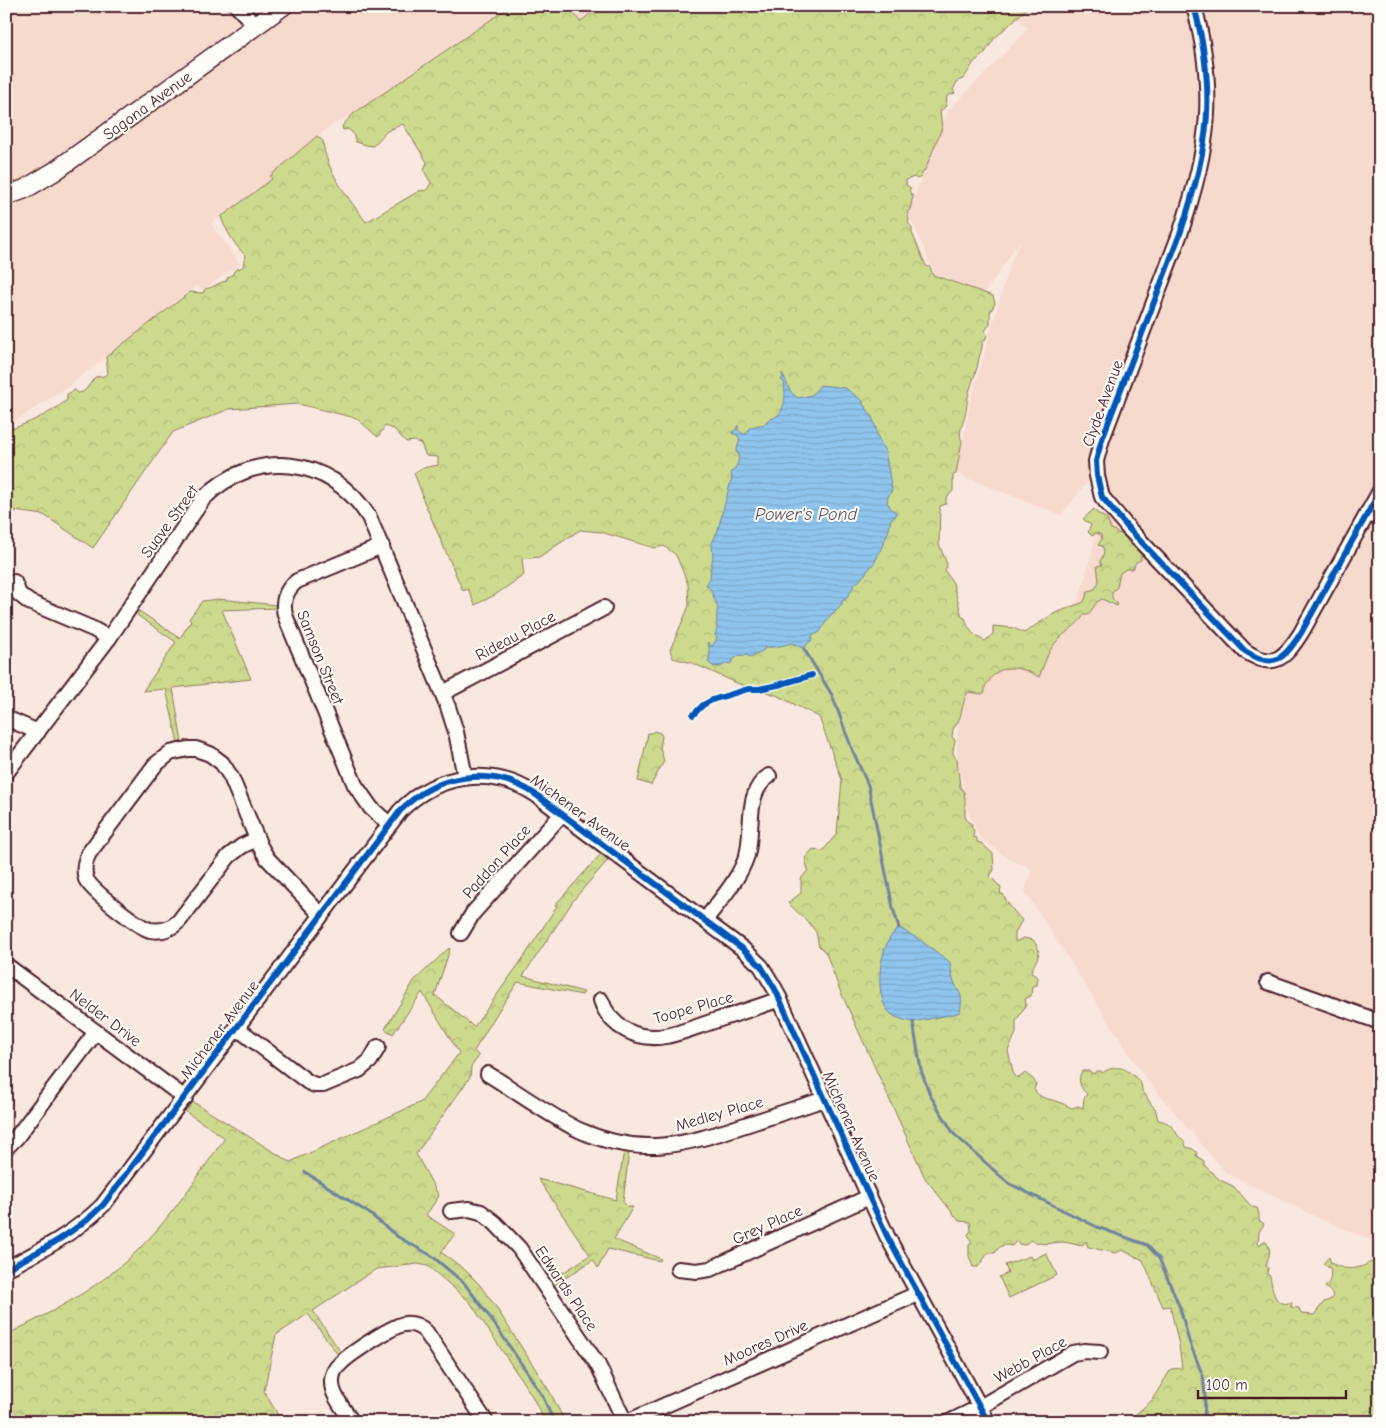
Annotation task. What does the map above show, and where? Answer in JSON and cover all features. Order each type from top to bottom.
[{"type":"main road","name":"Sagona Avenue","points":[[6,196],[25,189],[55,170],[284,6]]},
{"type":"street","points":[[237,6],[256,26]]},
{"type":"street","name":"Clyde Avenue","points":[[1194,6],[1203,41],[1208,82],[1207,125],[1201,164],[1178,239],[1102,439],[1096,461],[1100,492],[1115,513],[1228,634],[1245,651],[1266,662],[1283,657],[1290,650],[1373,516],[1380,491]]},
{"type":"street","name":"Suave Street","points":[[6,773],[109,638],[197,506],[229,478],[250,469],[270,465],[291,466],[311,470],[330,478],[347,490],[370,517],[442,693],[456,732],[465,777]]},
{"type":"street","name":"Samson Street","points":[[382,546],[298,581],[288,592],[283,607],[354,785],[371,808],[388,824]]},
{"type":"street","points":[[14,582],[19,594],[30,602],[109,638]]},
{"type":"street","name":"Rideau Place","points":[[442,693],[604,608]]},
{"type":"street","points":[[6,718],[38,732]]},
{"type":"street","points":[[257,839],[242,846],[229,856],[179,921],[174,926],[163,930],[150,930],[138,924],[93,889],[88,884],[84,872],[84,865],[89,853],[155,765],[165,756],[182,749],[203,751],[222,763],[231,777],[257,839],[271,864],[321,915]]},
{"type":"street","points":[[705,920],[734,881],[744,863],[750,840],[756,792],[762,782],[769,776]]},
{"type":"street","name":"Michener Avenue","points":[[6,1269],[64,1238],[94,1214],[120,1184],[388,824],[404,806],[438,784],[465,777],[490,777],[514,783],[535,794],[705,920],[755,960],[771,980],[893,1250],[988,1422]]},
{"type":"street","name":"Paddon Place","points":[[461,933],[474,913],[562,814]]},
{"type":"street","name":"Nelder Drive","points":[[6,965],[185,1098]]},
{"type":"street","points":[[1268,982],[1380,1022]]},
{"type":"street","name":"Toope Place","points":[[601,1000],[607,1014],[623,1030],[636,1035],[652,1037],[674,1034],[780,999]]},
{"type":"street","points":[[237,1028],[308,1082],[319,1085],[331,1083],[359,1070],[370,1061],[378,1047]]},
{"type":"street","points":[[6,1148],[16,1138],[96,1032]]},
{"type":"street","name":"Medley Place","points":[[488,1074],[577,1128],[606,1140],[639,1146],[662,1146],[693,1142],[825,1099]]},
{"type":"street","name":"Grey Place","points":[[678,1268],[691,1271],[710,1269],[868,1198]]},
{"type":"street","name":"Edwards Place","points":[[451,1211],[469,1208],[481,1212],[495,1223],[518,1248],[598,1366],[626,1422]]},
{"type":"street","name":"Moores Drive","points":[[626,1422],[917,1294]]},
{"type":"street","points":[[352,1422],[333,1391],[333,1374],[344,1360],[395,1326],[406,1323],[417,1325],[426,1332],[486,1422]]},
{"type":"street","name":"Webb Place","points":[[949,1422],[980,1407],[1073,1353],[1084,1351],[1100,1352]]},
{"type":"shaded area","points":[[6,6],[511,6],[353,114],[329,127],[270,175],[272,179],[211,224],[240,264],[203,290],[196,286],[69,386],[15,421],[6,424]]},
{"type":"shaded area","points":[[569,6],[600,6],[580,22]]},
{"type":"shaded area","points":[[1006,6],[1187,6],[1199,61],[1201,112],[1194,164],[1151,286],[1164,291],[1192,222],[1212,153],[1215,119],[1215,84],[1212,50],[1203,10],[1206,6],[1380,6],[1380,1244],[1320,1219],[1226,1173],[1144,1077],[1025,891],[1032,869],[1010,860],[980,837],[968,812],[957,755],[957,733],[966,698],[979,674],[1024,633],[1079,600],[1103,510],[1094,496],[1089,481],[1061,515],[956,474],[971,400],[1009,267],[1021,239],[985,293],[935,274],[908,213],[948,111],[1028,29]]},
{"type":"green space","points":[[511,6],[569,6],[580,22],[600,6],[1029,6],[994,39],[984,54],[974,62],[964,78],[957,82],[953,90],[955,93],[947,96],[946,106],[940,111],[942,128],[925,170],[921,177],[906,180],[913,196],[910,210],[907,212],[908,223],[912,228],[912,233],[926,266],[930,267],[933,275],[993,296],[995,303],[990,313],[990,324],[985,331],[987,335],[982,343],[982,349],[969,392],[960,436],[962,441],[956,474],[953,475],[953,491],[946,498],[946,504],[940,506],[939,544],[947,564],[945,571],[953,583],[962,617],[965,618],[972,632],[985,641],[993,634],[993,626],[1014,628],[1024,633],[1053,614],[1084,602],[1088,591],[1095,589],[1099,581],[1097,566],[1102,565],[1100,561],[1104,550],[1102,546],[1098,545],[1102,539],[1101,535],[1097,533],[1092,536],[1088,532],[1091,525],[1083,519],[1094,509],[1107,519],[1111,529],[1124,536],[1141,554],[1141,560],[1136,562],[1133,569],[1126,569],[1120,573],[1117,587],[1112,592],[1112,598],[1118,604],[1117,606],[1102,599],[1097,602],[1088,615],[1084,615],[1053,646],[1039,677],[1019,669],[1005,669],[994,675],[982,694],[968,692],[959,721],[953,729],[952,737],[955,740],[953,753],[957,759],[960,787],[964,792],[965,816],[967,821],[973,825],[971,827],[974,830],[973,837],[977,838],[977,842],[981,843],[993,854],[994,870],[990,876],[1001,888],[1000,894],[1003,894],[1008,904],[1022,920],[1015,933],[1015,942],[1024,938],[1033,940],[1037,945],[1039,953],[1031,973],[1038,977],[1037,985],[1032,986],[1031,996],[1025,999],[1026,1005],[1016,1021],[1016,1033],[1008,1051],[1014,1076],[1019,1078],[1025,1073],[1033,1079],[1036,1084],[1034,1089],[1041,1096],[1072,1108],[1078,1106],[1083,1108],[1084,1098],[1087,1094],[1080,1083],[1082,1071],[1089,1071],[1094,1074],[1096,1071],[1101,1071],[1102,1073],[1112,1068],[1120,1068],[1131,1074],[1140,1083],[1142,1091],[1155,1108],[1158,1120],[1172,1126],[1178,1136],[1184,1141],[1186,1147],[1193,1149],[1197,1153],[1196,1156],[1204,1161],[1204,1165],[1220,1180],[1233,1186],[1252,1207],[1257,1208],[1259,1220],[1264,1224],[1259,1232],[1258,1244],[1266,1242],[1269,1249],[1266,1266],[1273,1292],[1281,1303],[1292,1302],[1291,1307],[1299,1308],[1301,1314],[1314,1315],[1324,1302],[1332,1299],[1332,1293],[1325,1287],[1330,1281],[1331,1269],[1323,1264],[1329,1257],[1331,1263],[1346,1268],[1361,1267],[1371,1262],[1380,1266],[1380,1422],[1127,1422],[1152,1400],[1171,1369],[1182,1368],[1170,1306],[1163,1307],[1143,1260],[1122,1250],[1116,1253],[1088,1247],[1086,1241],[1082,1246],[1064,1242],[1043,1244],[1030,1240],[1025,1245],[1019,1244],[1017,1240],[1012,1246],[1002,1246],[995,1253],[988,1253],[978,1267],[973,1267],[969,1256],[969,1245],[972,1243],[968,1234],[971,1231],[970,1222],[959,1221],[925,1178],[839,988],[826,953],[819,946],[816,932],[788,903],[801,893],[801,879],[808,870],[805,858],[813,849],[823,851],[837,833],[842,780],[819,717],[776,695],[739,684],[692,663],[673,658],[670,650],[689,606],[688,584],[676,555],[664,546],[654,548],[601,532],[580,530],[539,557],[522,559],[524,575],[495,595],[475,605],[468,589],[463,591],[422,497],[414,473],[422,468],[438,465],[438,457],[426,456],[421,444],[415,441],[406,442],[394,429],[385,426],[378,437],[356,418],[298,404],[229,409],[173,432],[93,548],[44,515],[6,510],[6,431],[30,422],[53,410],[67,400],[67,394],[75,390],[78,393],[83,392],[95,377],[104,376],[108,373],[106,357],[190,292],[203,293],[205,289],[226,281],[235,270],[243,267],[245,255],[231,237],[221,217],[272,179],[270,176],[317,136],[323,141],[328,163],[333,174],[366,222],[419,191],[427,190],[431,183],[424,171],[427,162],[403,124],[387,131],[373,146],[356,142],[352,132],[348,129],[343,130],[342,126],[353,114]]},
{"type":"green space","points":[[218,599],[277,605],[277,608],[222,610],[251,679],[173,688],[182,743],[178,743],[166,689],[143,691],[176,642],[137,615],[139,611],[180,638],[191,621],[189,619],[202,601]]},
{"type":"green space","points":[[654,731],[662,736],[660,748],[664,761],[651,785],[638,781],[648,733]]},
{"type":"green space","points":[[601,854],[608,860],[575,898],[523,976],[584,992],[582,995],[518,982],[474,1051],[479,1056],[471,1067],[470,1077],[416,1154],[439,1196],[426,1215],[455,1234],[441,1252],[464,1269],[479,1284],[494,1304],[550,1392],[565,1422],[545,1422],[532,1396],[470,1302],[428,1266],[418,1264],[376,1269],[313,1311],[342,1354],[339,1356],[308,1314],[276,1335],[264,1391],[282,1422],[6,1422],[6,1335],[77,1297],[111,1274],[126,1261],[164,1222],[225,1138],[186,1112],[193,1102],[290,1162],[421,1102],[459,1053],[422,992],[393,1034],[385,1029],[414,981],[449,948],[435,995],[474,1027],[526,954],[557,906],[555,905]]},
{"type":"green space","points":[[624,1150],[629,1151],[623,1202],[628,1207],[633,1207],[614,1239],[661,1259],[660,1261],[608,1249],[598,1268],[593,1260],[553,1286],[549,1282],[590,1255],[538,1179],[616,1200]]},
{"type":"green space","points":[[1046,1253],[1057,1275],[1009,1298],[999,1277],[1008,1273],[1005,1265],[1030,1256],[1032,1260]]},
{"type":"water","name":"Power's Pond","points":[[782,373],[790,389],[798,398],[812,395],[820,385],[845,388],[863,401],[863,405],[872,417],[876,433],[885,451],[892,490],[887,502],[892,510],[896,512],[895,517],[891,519],[888,533],[875,562],[855,584],[846,599],[842,601],[842,604],[829,617],[820,632],[812,636],[812,640],[804,649],[793,643],[776,647],[765,647],[764,650],[750,657],[739,655],[731,664],[727,663],[714,667],[708,662],[710,655],[708,642],[712,647],[717,638],[715,635],[718,608],[710,588],[706,585],[710,579],[713,558],[712,543],[717,533],[732,477],[731,473],[738,462],[738,453],[736,452],[740,439],[736,434],[732,434],[738,425],[738,430],[746,434],[750,427],[765,424],[769,419],[779,414],[785,399],[784,382],[781,380],[783,377]]},
{"type":"water","points":[[899,928],[917,938],[950,962],[952,977],[961,997],[960,1012],[913,1022],[891,1014],[885,1006],[881,996],[880,969],[887,944],[892,934]]},
{"type":"waterway","points":[[804,649],[832,695],[868,785],[893,908],[899,928]]},
{"type":"waterway","points":[[913,1022],[921,1070],[930,1095],[954,1134],[1008,1183],[1097,1227],[1147,1245],[1159,1258],[1180,1308],[1189,1341],[1203,1376],[1205,1397],[1204,1422]]},
{"type":"waterway","points":[[305,1172],[370,1214],[398,1237],[432,1256],[464,1283],[529,1375],[543,1397],[554,1422]]},
{"type":"cycle path","points":[[1194,6],[1206,66],[1207,93],[1207,120],[1198,173],[1181,231],[1102,439],[1096,461],[1102,497],[1129,529],[1245,651],[1255,657],[1271,661],[1283,655],[1301,633],[1380,491]]},
{"type":"cycle path","points":[[693,715],[703,705],[712,700],[748,689],[778,685],[812,675]]},
{"type":"cycle path","points":[[6,1269],[69,1233],[103,1205],[400,811],[414,798],[447,782],[464,778],[500,779],[518,785],[535,794],[743,949],[761,966],[775,989],[887,1236],[988,1422]]}]
